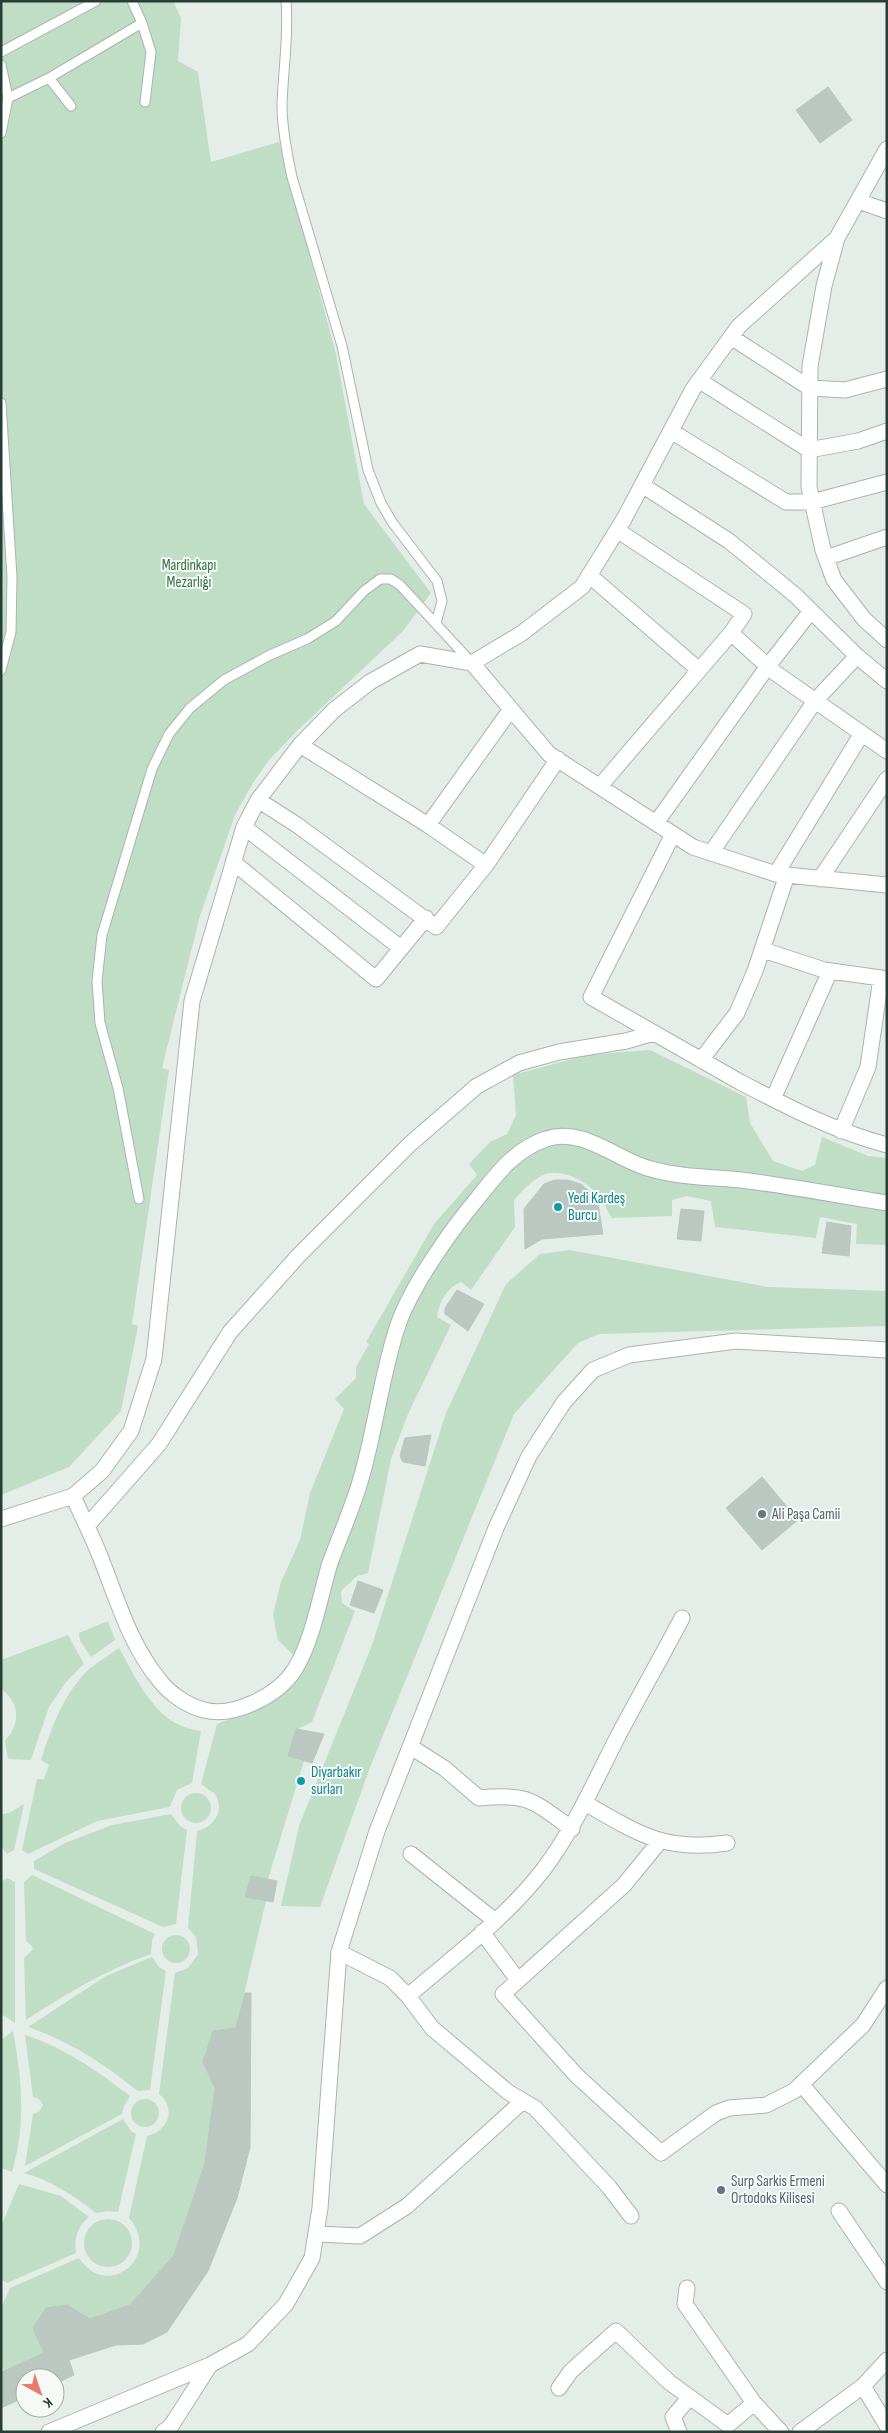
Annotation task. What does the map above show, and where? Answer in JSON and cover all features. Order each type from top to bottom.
[{"type":"street","points":[[887,149],[837,238],[824,286],[810,366],[809,450],[809,487],[826,558],[834,580],[864,620],[887,640]]},
{"type":"street","points":[[858,201],[887,211]]},
{"type":"street","points":[[472,663],[522,633],[582,586],[642,485],[700,381],[739,326],[837,238]]},
{"type":"street","points":[[731,337],[810,388],[845,390],[887,379]]},
{"type":"street","points":[[700,381],[809,450],[858,441],[887,431]]},
{"type":"street","points":[[671,431],[786,502],[812,502],[887,482]]},
{"type":"street","points":[[642,485],[729,542],[795,595],[857,656],[887,681]]},
{"type":"street","points":[[600,786],[731,633],[744,614],[616,530]]},
{"type":"street","points":[[826,558],[887,537]]},
{"type":"street","points":[[589,575],[699,670]]},
{"type":"street","points":[[656,823],[768,666],[811,611]]},
{"type":"street","points":[[731,633],[768,666],[861,735],[887,751]]},
{"type":"street","points":[[1,1519],[74,1496],[102,1471],[131,1431],[154,1359],[192,1001],[244,827],[258,800],[300,746],[334,710],[370,682],[420,654],[472,663],[549,754],[694,848],[781,875],[887,886]]},
{"type":"street","points":[[711,853],[815,701],[857,656]]},
{"type":"street","points":[[428,825],[511,709]]},
{"type":"street","points":[[702,1060],[737,1012],[763,950],[781,875],[861,735]]},
{"type":"street","points":[[300,746],[428,825],[486,865]]},
{"type":"street","points":[[258,800],[297,825],[436,927],[486,865],[558,759]]},
{"type":"street","points":[[820,879],[887,779]]},
{"type":"street","points":[[244,827],[402,948]]},
{"type":"street","points":[[673,834],[591,997],[801,1114],[841,1131],[887,1144]]},
{"type":"street","points":[[233,862],[376,979],[426,918]]},
{"type":"street","points":[[763,950],[830,971],[884,978],[868,1068],[841,1131]]},
{"type":"street","points":[[773,1099],[830,971]]},
{"type":"street","points":[[87,1526],[159,1444],[230,1332],[299,1255],[410,1144],[477,1086],[519,1063],[559,1052],[626,1041],[654,1033]]},
{"type":"street","points":[[74,1496],[130,1636],[160,1681],[186,1702],[208,1711],[228,1709],[266,1698],[278,1689],[296,1668],[309,1635],[331,1562],[360,1484],[381,1386],[400,1320],[406,1306],[458,1222],[499,1172],[515,1156],[548,1137],[564,1137],[588,1141],[649,1169],[695,1177],[748,1181],[887,1203]]},
{"type":"street","points":[[49,2432],[210,2365],[248,2344],[286,2304],[312,2258],[317,2234],[339,1952],[377,1831],[496,1528],[529,1456],[564,1402],[593,1370],[629,1355],[736,1341],[887,1350]]},
{"type":"street","points":[[408,1996],[482,1932],[525,1891],[572,1830],[682,1618]]},
{"type":"street","points":[[411,1747],[444,1768],[479,1798],[518,1796],[533,1801],[572,1830]]},
{"type":"street","points":[[585,1804],[643,1836],[660,1842],[712,1845],[727,1843]]},
{"type":"street","points":[[660,1842],[624,1885],[503,1994],[576,2076],[661,2153],[716,2113],[729,2108],[755,2106],[776,2101],[802,2085],[863,2024],[886,1989]]},
{"type":"street","points":[[411,1854],[494,1920]]},
{"type":"street","points":[[482,1932],[518,1980]]},
{"type":"street","points":[[339,1952],[390,1978],[408,1996],[432,2028],[508,2092],[535,2108],[609,2187],[631,2216]]},
{"type":"street","points":[[802,2085],[887,2185]]},
{"type":"street","points":[[317,2234],[360,2236],[407,2206],[523,2101]]},
{"type":"street","points":[[839,2211],[887,2282]]},
{"type":"street","points":[[687,2288],[685,2304],[754,2402],[782,2432]]},
{"type":"street","points":[[559,2388],[571,2371],[616,2331],[689,2398],[728,2425],[754,2402]]},
{"type":"street","points":[[800,2432],[863,2386],[887,2360]]},
{"type":"street","points":[[163,2432],[170,2426],[210,2365]]},
{"type":"street","points":[[863,2386],[887,2426]]},
{"type":"street","points":[[679,2432],[673,2417],[689,2398]]},
{"type":"lane","points":[[1,52],[96,1]]},
{"type":"lane","points":[[132,1],[142,23],[151,52],[145,102]]},
{"type":"lane","points":[[286,1],[287,19],[282,106],[286,150],[292,178],[342,346],[368,470],[381,504],[436,582],[442,601],[436,623]]},
{"type":"lane","points":[[8,98],[49,78],[142,23]]},
{"type":"lane","points":[[1,65],[8,98],[1,133]]},
{"type":"lane","points":[[49,78],[71,106]]},
{"type":"lane","points":[[1,403],[12,577],[11,632],[1,670]]},
{"type":"lane","points":[[139,1199],[118,1088],[100,1022],[97,981],[102,935],[152,769],[169,734],[190,708],[224,680],[307,639],[336,621],[364,591],[380,579],[391,579],[400,585],[472,663]]},
{"type":"green space","name":"Mardinkapı Mezarlığı","points":[[1,1],[173,1],[181,18],[178,61],[198,72],[211,162],[279,142],[336,354],[364,504],[431,593],[403,631],[269,760],[253,783],[235,815],[200,916],[162,1068],[169,1070],[132,1324],[138,1326],[121,1411],[69,1467],[1,1495]]},
{"type":"green space","points":[[650,1050],[746,1097],[750,1123],[773,1161],[802,1171],[815,1165],[822,1137],[868,1156],[887,1158],[887,1245],[856,1244],[857,1224],[820,1217],[816,1238],[715,1227],[711,1201],[687,1196],[672,1200],[672,1216],[612,1218],[600,1198],[587,1185],[573,1177],[557,1173],[550,1173],[539,1177],[527,1186],[514,1200],[515,1227],[471,1290],[461,1282],[444,1296],[437,1317],[451,1325],[408,1414],[391,1459],[368,1573],[357,1576],[341,1591],[342,1603],[355,1611],[312,1722],[296,1730],[288,1756],[304,1761],[268,1879],[251,1876],[245,1897],[266,1901],[236,2028],[213,2031],[203,2062],[215,2088],[205,2163],[174,2255],[130,2305],[90,2319],[67,2305],[46,2308],[33,2328],[44,2353],[4,2370],[1,2367],[1,2308],[10,2288],[79,2258],[91,2270],[103,2275],[116,2275],[127,2269],[136,2259],[139,2247],[138,2233],[129,2218],[147,2136],[165,2124],[169,2113],[165,2100],[159,2094],[175,1973],[188,1968],[198,1954],[196,1937],[188,1928],[197,1831],[213,1822],[219,1806],[215,1794],[201,1784],[217,1724],[265,1701],[287,1685],[305,1666],[278,1640],[273,1615],[281,1582],[300,1540],[310,1493],[344,1409],[335,1399],[356,1378],[356,1367],[369,1344],[366,1342],[434,1224],[477,1175],[469,1164],[490,1142],[507,1134],[516,1115],[513,1075],[587,1055]]},
{"type":"green space","points":[[570,1250],[768,1287],[887,1291],[887,1326],[599,1334],[578,1343],[514,1414],[369,1770],[320,1907],[281,1906],[299,1826],[372,1645],[446,1413],[506,1284],[540,1254]]},
{"type":"green space","points":[[108,1621],[115,1640],[91,1657],[80,1641],[79,1633]]},
{"type":"green space","points":[[68,1635],[84,1664],[66,1682],[49,1707],[31,1760],[8,1759],[5,1741],[14,1728],[16,1714],[12,1701],[1,1689],[1,1660]]},
{"type":"green space","points":[[119,1648],[145,1693],[162,1713],[171,1721],[189,1729],[201,1731],[192,1783],[177,1790],[170,1807],[97,1821],[28,1854],[22,1850],[37,1779],[44,1779],[49,1765],[41,1760],[59,1713],[71,1691],[87,1671]]},
{"type":"green space","points":[[196,1793],[202,1794],[210,1802],[210,1814],[202,1822],[196,1823],[190,1822],[182,1814],[181,1808],[182,1802],[190,1794]]},
{"type":"green space","points":[[24,1804],[14,1850],[7,1854],[1,1846],[1,1815],[11,1812]]},
{"type":"green space","points":[[171,1814],[180,1826],[187,1830],[176,1924],[163,1927],[34,1869],[34,1861],[65,1843],[112,1825]]},
{"type":"green space","points":[[32,1875],[155,1934],[152,1940],[151,1954],[118,1967],[86,1983],[26,2020],[24,1958],[33,1949],[26,1941],[24,1882]]},
{"type":"green space","points":[[7,1878],[15,1882],[15,2023],[1,2014],[1,1882]]},
{"type":"green space","points":[[176,1935],[186,1939],[190,1949],[186,1959],[176,1963],[166,1959],[162,1949],[166,1939]]},
{"type":"green space","points":[[152,1957],[159,1967],[166,1971],[150,2090],[138,2091],[86,2054],[58,2039],[28,2027],[106,1976]]},
{"type":"green space","points":[[13,2031],[19,2067],[21,2119],[12,2172],[1,2168],[1,2040]]},
{"type":"green space","points":[[25,2035],[67,2053],[105,2077],[130,2096],[122,2114],[25,2166],[33,2114],[39,2112],[43,2105],[39,2099],[33,2097]]},
{"type":"green space","points":[[145,2099],[155,2103],[159,2113],[155,2123],[145,2127],[135,2123],[131,2113],[135,2103]]},
{"type":"green space","points":[[123,2119],[131,2131],[136,2134],[118,2212],[96,2213],[62,2189],[24,2173]]},
{"type":"green space","points":[[19,2184],[61,2196],[89,2217],[77,2233],[76,2253],[7,2283],[1,2279],[1,2226]]},
{"type":"green space","points":[[108,2219],[117,2221],[125,2226],[130,2234],[132,2243],[130,2252],[125,2260],[117,2265],[108,2267],[99,2265],[91,2260],[86,2252],[84,2243],[86,2234],[91,2226],[99,2221]]},
{"type":"building","points":[[828,87],[852,120],[820,143],[796,110]]},
{"type":"building","points":[[555,1180],[567,1180],[581,1184],[590,1192],[598,1204],[603,1234],[542,1239],[525,1249],[524,1209],[544,1184]]},
{"type":"building","points":[[681,1209],[704,1211],[701,1241],[677,1239]]},
{"type":"building","points":[[827,1222],[851,1226],[849,1256],[822,1253]]},
{"type":"building","points":[[457,1290],[484,1304],[468,1331],[445,1314],[445,1308]]},
{"type":"building","points":[[431,1435],[425,1466],[403,1462],[400,1456],[405,1438]]},
{"type":"building","name":"Ali Paşa Camii","points":[[762,1477],[798,1520],[762,1550],[726,1508]]},
{"type":"building","points":[[358,1581],[383,1590],[374,1613],[350,1605]]},
{"type":"building","points":[[296,1729],[324,1734],[312,1763],[288,1756]]},
{"type":"building","points":[[251,1876],[277,1881],[273,1902],[245,1897]]},
{"type":"building","points":[[245,1993],[251,1993],[250,2147],[237,2198],[208,2271],[167,2332],[143,2344],[116,2345],[69,2360],[74,2375],[65,2379],[65,2368],[15,2368],[15,2402],[1,2408],[1,2372],[44,2353],[33,2328],[46,2308],[67,2305],[90,2319],[130,2305],[174,2255],[205,2163],[215,2088],[203,2062],[213,2031],[236,2028]]},
{"type":"place","name":"Yedi Kardeş Burcu","points":[[558,1207]]},
{"type":"place","name":"Ali Paşa Camii","points":[[762,1514]]},
{"type":"place","name":"Diyarbakır surları","points":[[301,1781]]},
{"type":"place","name":"Surp Sarkis Ermeni Ortodoks Kilisesi","points":[[721,2190]]}]
